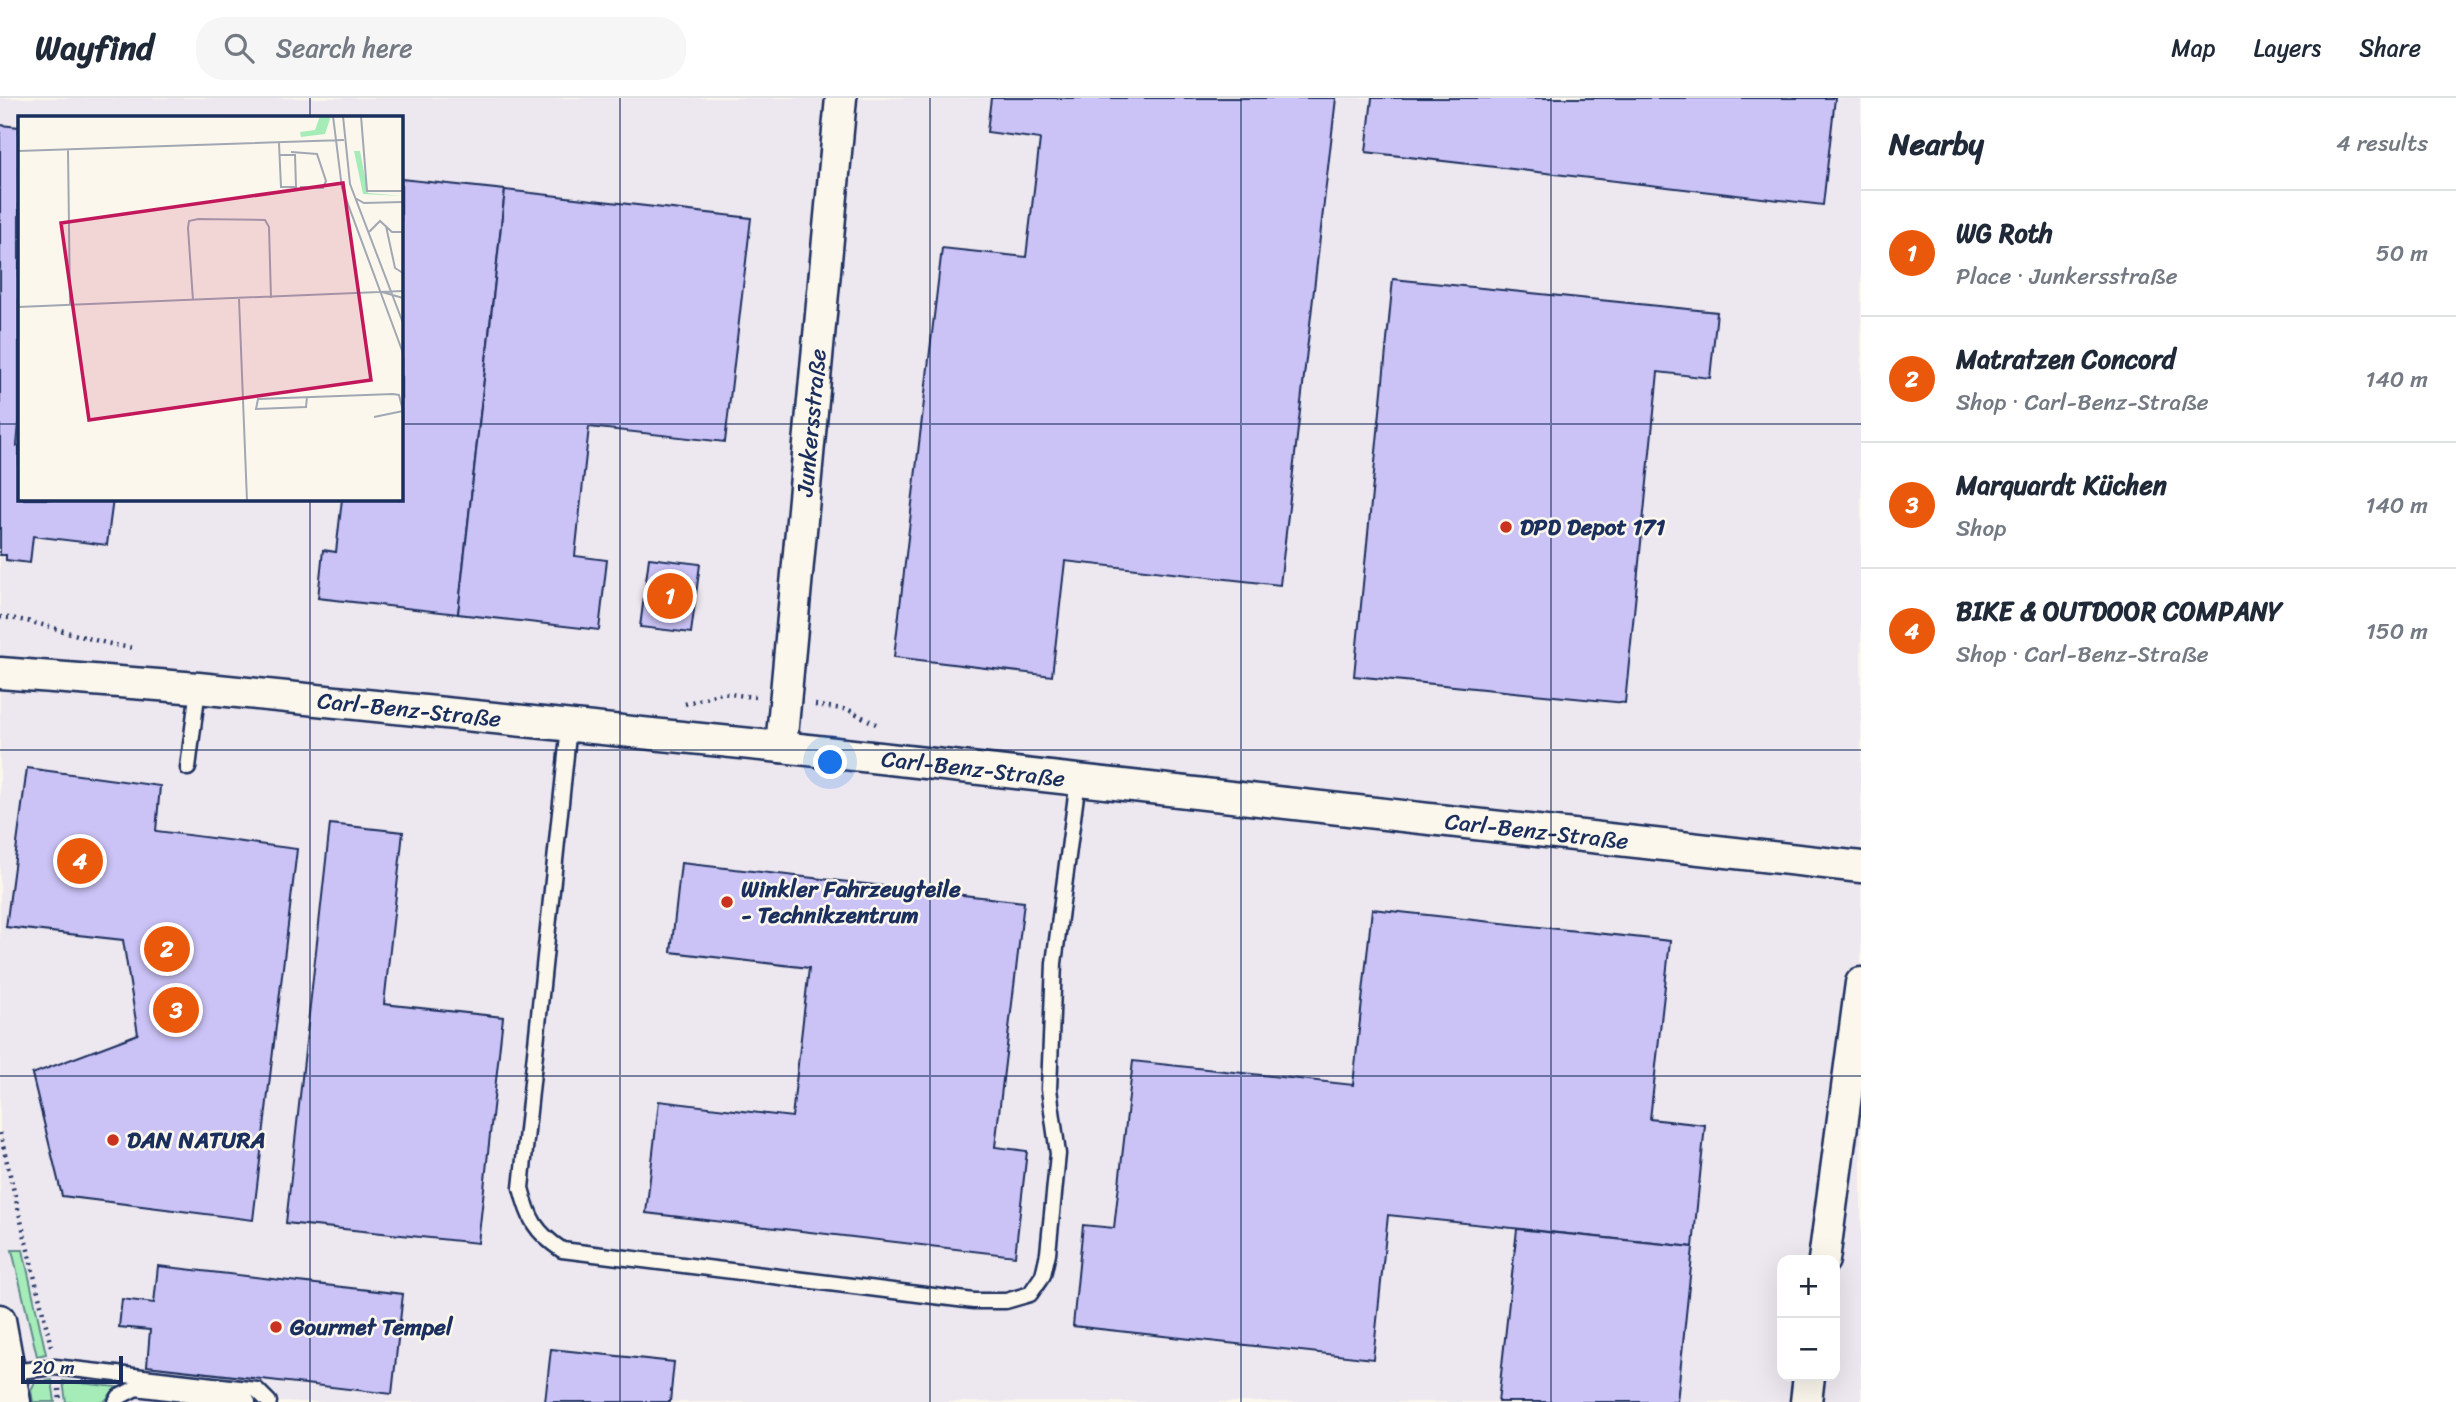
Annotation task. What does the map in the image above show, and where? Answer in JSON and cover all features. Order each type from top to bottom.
[{"type":"street","name":"Junkersstraße","points":[[782,747],[841,98]]},
{"type":"street","name":"Carl-Benz-Straße","points":[[0,673],[198,688],[782,747],[1861,867]]},
{"type":"street","points":[[1825,1255],[1861,983]]},
{"type":"street","points":[[0,1320],[15,1402]]},
{"type":"street","points":[[1806,1402],[1808,1381]]},
{"type":"lane","points":[[188,768],[198,688]]},
{"type":"lane","points":[[569,726],[521,1188],[527,1212],[541,1236],[562,1250],[974,1301],[1006,1301],[1030,1294],[1043,1275],[1048,1253],[1058,1154],[1049,1089],[1054,963],[1078,779]]},
{"type":"lane","points":[[11,1371],[55,1367],[257,1390],[269,1402]]},
{"type":"lane","points":[[116,1402],[136,1388],[248,1402]]},
{"type":"path","points":[[0,1136],[55,1367],[60,1402]]},
{"type":"shaded area","points":[[0,98],[1861,98],[1861,1402],[0,1402]]},
{"type":"green space","points":[[12,1250],[23,1250],[46,1354],[37,1356]]},
{"type":"green space","points":[[52,1380],[55,1402],[33,1402],[31,1390],[35,1382]]},
{"type":"green space","points":[[63,1381],[117,1387],[104,1402],[66,1402]]},
{"type":"building","points":[[991,98],[1336,98],[1280,585],[1065,561],[1052,676],[894,657],[942,248],[1026,257],[1040,139],[987,132]]},
{"type":"building","points":[[1372,98],[1835,98],[1823,205],[1366,152]]},
{"type":"building","points":[[0,125],[18,127],[18,500],[113,500],[107,545],[33,536],[30,563],[6,560],[6,555],[0,555]]},
{"type":"building","points":[[402,179],[505,190],[458,614],[318,598],[323,550],[336,552],[342,500],[402,500]]},
{"type":"building","points":[[505,190],[751,218],[725,442],[589,427],[575,556],[607,560],[599,630],[458,614]]},
{"type":"building","name":"DPD Depot 171","points":[[1393,279],[1717,312],[1710,378],[1658,372],[1625,703],[1354,676]]},
{"type":"building","points":[[649,558],[700,564],[691,633],[640,627]]},
{"type":"building","points":[[27,768],[160,786],[156,831],[297,849],[253,1220],[62,1196],[32,1074],[138,1034],[123,940],[6,927]]},
{"type":"building","points":[[330,824],[403,832],[384,1004],[503,1017],[478,1243],[286,1223]]},
{"type":"building","points":[[681,863],[1024,902],[995,1147],[1027,1151],[1015,1256],[646,1213],[659,1101],[792,1117],[809,968],[671,952]]},
{"type":"building","points":[[1372,909],[1670,941],[1650,1119],[1705,1125],[1693,1247],[1388,1215],[1373,1359],[1073,1326],[1083,1225],[1114,1228],[1133,1061],[1353,1085]]},
{"type":"building","points":[[1517,1229],[1693,1247],[1677,1402],[1498,1402]]},
{"type":"building","points":[[158,1266],[403,1294],[392,1394],[147,1366],[150,1330],[119,1327],[122,1299],[154,1303]]},
{"type":"building","points":[[551,1349],[674,1362],[670,1402],[545,1402]]},
{"type":"place","name":"DPD Depot 171","points":[[1506,527]]},
{"type":"place","name":"WG Roth","points":[[670,596]]},
{"type":"place","name":"BIKE & OUTDOOR COMPANY","points":[[80,861]]},
{"type":"place","name":"Winkler Fahrzeugteile - Technikzentrum","points":[[727,902]]},
{"type":"place","name":"Matratzen Concord","points":[[167,949]]},
{"type":"place","name":"Marquardt Küchen","points":[[176,1010]]},
{"type":"place","name":"DAN NATURA","points":[[113,1140]]},
{"type":"place","name":"Gourmet Tempel","points":[[276,1327]]}]
